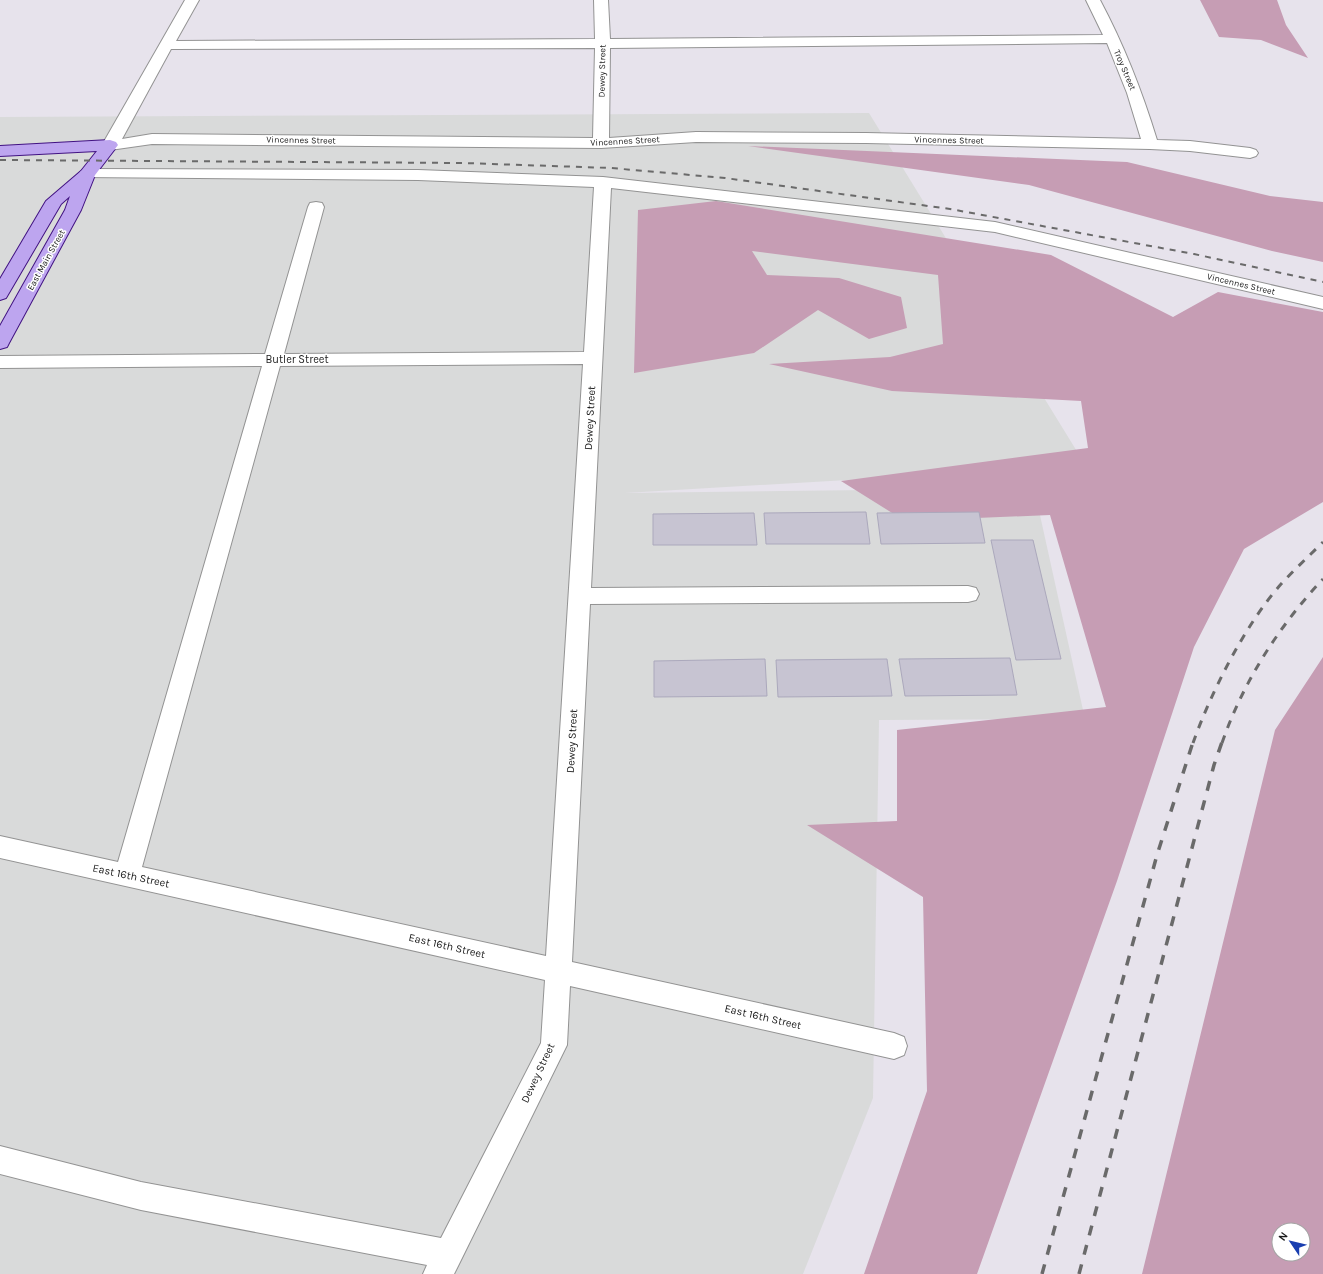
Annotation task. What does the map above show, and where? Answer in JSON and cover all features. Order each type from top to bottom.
[{"type":"main road","name":"Vincennes Street","points":[[0,151],[110,145]]},
{"type":"main road","name":"East Main Street","points":[[0,294],[54,201],[87,174],[110,145]]},
{"type":"main road","name":"East Main Street","points":[[0,343],[73,210],[87,174]]},
{"type":"street","points":[[110,145],[192,0]]},
{"type":"street","name":"Dewey Street","points":[[601,0],[603,43],[601,143]]},
{"type":"street","name":"Troy Street","points":[[1093,0],[1135,92],[1150,144]]},
{"type":"street","points":[[166,45],[876,42],[1112,39]]},
{"type":"street","name":"Vincennes Street","points":[[110,145],[152,139],[601,143],[703,137],[1150,144],[1190,146],[1250,153]]},
{"type":"street","name":"Vincennes Street","points":[[87,174],[418,175],[604,182],[994,227],[1323,303]]},
{"type":"street","name":"Dewey Street","points":[[443,1264],[554,1045],[604,182]]},
{"type":"street","points":[[127,875],[316,207]]},
{"type":"street","name":"Butler Street","points":[[0,362],[594,358]]},
{"type":"street","points":[[580,596],[968,594]]},
{"type":"street","name":"East 16th Street","points":[[0,847],[894,1046]]},
{"type":"street","points":[[0,1160],[141,1196],[372,1241],[443,1264]]},
{"type":"shaded area","points":[[1200,0],[1277,0],[1286,25],[1308,58],[1261,40],[1219,37]]},
{"type":"shaded area","points":[[869,113],[1086,466],[625,493],[1034,488],[1085,719],[879,720],[873,1098],[803,1274],[0,1274],[0,117]]},
{"type":"shaded area","points":[[748,146],[1127,162],[1270,196],[1323,202],[1323,262],[1272,251],[1029,185]]},
{"type":"shaded area","points":[[716,201],[1051,255],[1173,317],[1218,292],[1323,312],[1323,502],[1244,549],[1194,647],[1117,881],[977,1274],[864,1274],[927,1091],[923,897],[807,825],[897,821],[897,730],[1106,707],[1050,515],[905,521],[841,481],[1088,448],[1081,401],[892,391],[769,364],[890,357],[943,344],[938,275],[752,251],[767,275],[839,278],[901,297],[907,328],[869,339],[818,310],[754,353],[634,373],[638,210]]},
{"type":"shaded area","points":[[1323,657],[1323,1274],[1142,1274],[1275,730]]},
{"type":"building","points":[[866,512],[870,544],[766,544],[764,513]]},
{"type":"building","points":[[979,512],[985,543],[881,544],[877,513]]},
{"type":"building","points":[[754,513],[757,545],[653,545],[653,514]]},
{"type":"building","points":[[991,540],[1033,540],[1061,659],[1016,660]]},
{"type":"building","points":[[1010,658],[1017,695],[905,696],[899,659]]},
{"type":"building","points":[[765,659],[767,696],[654,697],[654,661]]},
{"type":"building","points":[[887,659],[892,696],[778,697],[776,660]]},
{"type":"railway","points":[[0,160],[463,163],[611,168],[725,178],[950,209],[1194,254],[1323,282]]},
{"type":"railway","points":[[1193,743],[1209,702],[1231,659],[1255,618],[1282,583],[1323,542]]},
{"type":"railway","points":[[1222,743],[1240,698],[1264,656],[1277,635],[1323,579]]},
{"type":"railway","points":[[1042,1274],[1157,855],[1193,742]]},
{"type":"railway","points":[[1079,1274],[1214,765],[1222,742]]}]
